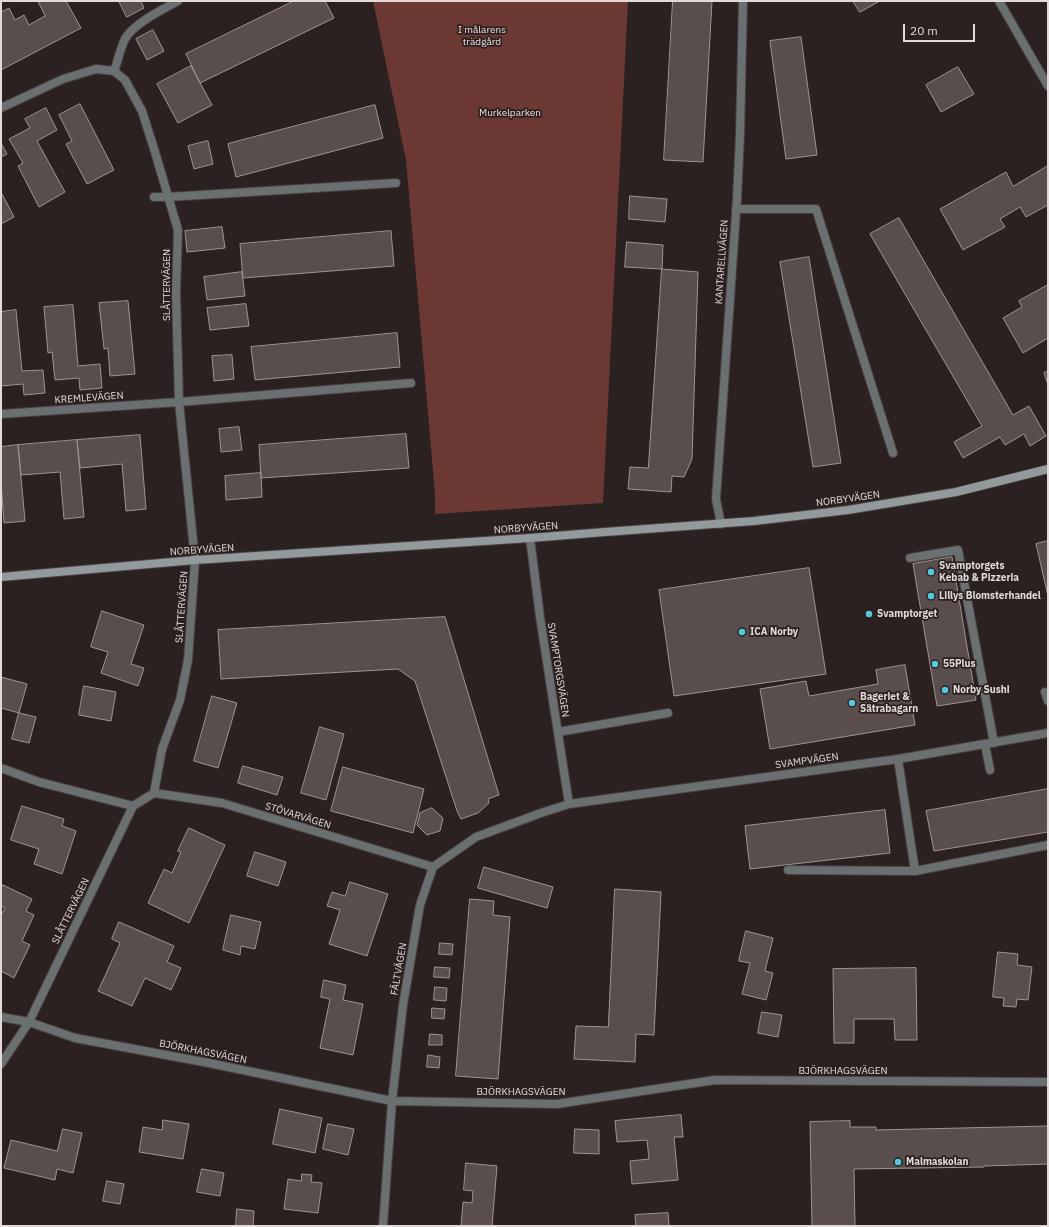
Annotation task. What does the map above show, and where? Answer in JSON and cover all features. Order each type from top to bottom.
[{"type":"street","points":[[1,108],[63,78],[96,69],[114,71],[126,38],[139,24],[152,14],[178,1]]},
{"type":"street","name":"KANTARELLVÄGEN","points":[[721,524],[716,499],[736,209],[740,135],[743,1]]},
{"type":"street","points":[[999,1],[1048,86]]},
{"type":"street","name":"SLÅTTERVÄGEN","points":[[114,71],[125,80],[142,111],[178,230],[176,293],[179,402],[195,560],[188,660],[180,700],[162,749],[154,793]]},
{"type":"street","points":[[154,196],[168,197],[396,182]]},
{"type":"street","points":[[736,209],[816,209],[893,453]]},
{"type":"street","name":"KREMLEVÄGEN","points":[[1,414],[179,402],[411,383]]},
{"type":"street","name":"NORBYVÄGEN","points":[[1,577],[195,560],[530,538],[754,521],[848,510],[956,492],[1048,469]]},
{"type":"street","name":"SVAMPTORGSVÄGEN","points":[[530,538],[540,617],[569,804]]},
{"type":"street","points":[[910,558],[958,550],[994,743]]},
{"type":"street","points":[[558,732],[668,713]]},
{"type":"street","name":"SVAMPVÄGEN","points":[[569,804],[898,759],[1048,733]]},
{"type":"street","points":[[985,744],[990,770]]},
{"type":"street","points":[[898,759],[915,871]]},
{"type":"street","points":[[1,768],[39,782],[133,806],[154,793]]},
{"type":"street","name":"STÖVARVÄGEN","points":[[154,793],[222,803],[433,867]]},
{"type":"street","points":[[433,867],[476,837],[569,804]]},
{"type":"street","name":"SLÅTTERVÄGEN","points":[[1,1064],[29,1022],[133,806]]},
{"type":"street","points":[[788,870],[915,871],[1048,845]]},
{"type":"street","name":"FÄLTVÄGEN","points":[[383,1226],[392,1101],[403,1004],[420,906],[433,867]]},
{"type":"street","name":"BJÖRKHAGSVÄGEN","points":[[1,1017],[29,1022],[76,1038],[210,1063],[392,1101],[557,1104],[715,1080],[1048,1082]]},
{"type":"green space","name":"Murkelparken","points":[[373,1],[628,1],[603,503],[435,514],[435,494],[406,160]]},
{"type":"building","points":[[38,1],[66,1],[81,28],[1,70],[1,12],[9,8],[15,20],[24,15],[29,25],[45,16]]},
{"type":"building","points":[[119,1],[141,1],[144,8],[127,17]]},
{"type":"building","points":[[294,1],[325,1],[334,18],[200,83],[186,54]]},
{"type":"building","points":[[673,1],[712,1],[703,162],[664,160]]},
{"type":"building","points":[[853,1],[880,1],[860,12]]},
{"type":"building","points":[[153,30],[164,51],[147,60],[136,39]]},
{"type":"building","points":[[801,37],[817,155],[786,159],[770,41]]},
{"type":"building","points":[[191,66],[212,105],[178,123],[157,84]]},
{"type":"building","points":[[958,67],[974,94],[941,112],[926,85]]},
{"type":"building","points":[[80,104],[114,170],[87,184],[66,144],[72,141],[59,115]]},
{"type":"building","points":[[375,105],[383,138],[236,177],[228,144]]},
{"type":"building","points":[[46,108],[57,130],[37,141],[65,192],[39,207],[18,166],[23,163],[9,139],[30,128],[25,119]]},
{"type":"building","points":[[208,141],[213,164],[194,169],[188,146]]},
{"type":"building","points":[[1,143],[7,154],[1,157]]},
{"type":"building","points":[[1048,166],[1048,205],[1026,217],[1020,207],[1000,219],[1005,227],[963,250],[940,209],[1006,172],[1013,186]]},
{"type":"building","points":[[1,192],[14,217],[1,224]]},
{"type":"building","points":[[630,196],[667,199],[665,222],[629,219]]},
{"type":"building","points":[[899,218],[1013,415],[1029,406],[1046,436],[1030,446],[1024,434],[1005,445],[1000,437],[963,458],[954,442],[982,426],[870,234]]},
{"type":"building","points":[[222,227],[225,248],[187,252],[185,231]]},
{"type":"building","points":[[391,231],[394,266],[243,278],[240,244]]},
{"type":"building","points":[[627,242],[663,245],[662,269],[625,267]]},
{"type":"building","points":[[809,257],[841,463],[813,467],[780,262]]},
{"type":"building","points":[[662,269],[698,272],[692,459],[684,477],[672,476],[671,492],[628,489],[630,467],[648,468]]},
{"type":"building","points":[[242,272],[245,296],[207,300],[204,277]]},
{"type":"building","points":[[1048,285],[1048,338],[1023,353],[1003,318],[1022,307],[1019,301]]},
{"type":"building","points":[[128,301],[135,374],[110,376],[108,348],[104,349],[99,303]]},
{"type":"building","points":[[246,304],[249,326],[210,330],[207,308]]},
{"type":"building","points":[[73,305],[78,366],[100,364],[102,388],[80,390],[79,378],[55,380],[52,352],[48,353],[44,307]]},
{"type":"building","points":[[16,310],[22,371],[43,370],[45,393],[24,395],[23,384],[1,386],[1,312]]},
{"type":"building","points":[[397,333],[400,367],[255,380],[251,347]]},
{"type":"building","points":[[232,355],[234,379],[214,381],[212,356]]},
{"type":"building","points":[[1048,371],[1048,385],[1044,373]]},
{"type":"building","points":[[239,427],[242,450],[221,452],[219,429]]},
{"type":"building","points":[[406,434],[409,468],[261,478],[259,445]]},
{"type":"building","points":[[140,435],[146,509],[126,511],[122,464],[80,468],[77,440]]},
{"type":"building","points":[[77,440],[84,517],[64,519],[60,472],[21,475],[18,445]]},
{"type":"building","points":[[18,445],[25,521],[4,523],[1,482],[1,447]]},
{"type":"building","points":[[261,473],[262,497],[226,500],[225,476]]},
{"type":"building","points":[[1048,541],[1048,596],[1036,544]]},
{"type":"building","points":[[952,557],[976,700],[937,706],[913,564]]},
{"type":"building","name":"ICA Norby","points":[[809,568],[826,674],[674,696],[659,590]]},
{"type":"building","points":[[102,611],[144,625],[131,664],[144,668],[138,686],[101,673],[108,652],[91,647]]},
{"type":"building","points":[[445,617],[499,795],[488,799],[489,803],[478,813],[461,819],[457,811],[415,681],[398,669],[221,679],[218,630]]},
{"type":"building","points":[[905,665],[915,725],[770,749],[760,689],[806,681],[809,696],[878,684],[876,670]]},
{"type":"building","points":[[1,677],[27,684],[19,713],[1,708]]},
{"type":"building","points":[[84,686],[116,692],[111,721],[79,715]]},
{"type":"building","points":[[212,696],[237,703],[218,768],[194,761]]},
{"type":"building","points":[[19,713],[36,717],[29,743],[12,739]]},
{"type":"building","points":[[320,727],[344,734],[326,800],[301,793]]},
{"type":"building","points":[[243,766],[283,777],[277,795],[238,783]]},
{"type":"building","points":[[343,767],[424,789],[413,833],[331,811]]},
{"type":"building","points":[[1048,789],[1048,832],[934,851],[926,811]]},
{"type":"building","points":[[22,806],[64,819],[62,826],[76,831],[62,874],[34,864],[39,849],[11,840]]},
{"type":"building","points":[[432,808],[443,818],[440,831],[427,835],[417,825],[420,813]]},
{"type":"building","points":[[885,810],[890,853],[750,869],[745,826]]},
{"type":"building","points":[[189,828],[225,845],[189,923],[148,903],[164,869],[172,873],[181,852],[178,851]]},
{"type":"building","points":[[255,852],[286,862],[278,886],[247,876]]},
{"type":"building","points":[[484,867],[553,887],[547,908],[478,888]]},
{"type":"building","points":[[350,882],[388,894],[367,956],[329,944],[340,910],[327,906],[332,892],[345,896]]},
{"type":"building","points":[[3,885],[32,899],[26,911],[34,915],[22,941],[30,945],[14,978],[1,971],[1,915],[5,908],[1,906],[1,889]]},
{"type":"building","points":[[615,889],[661,892],[654,1035],[636,1034],[635,1062],[574,1059],[576,1026],[608,1027]]},
{"type":"building","points":[[470,899],[494,901],[493,915],[510,917],[498,1079],[456,1076]]},
{"type":"building","points":[[231,915],[261,922],[255,949],[241,946],[240,955],[223,950]]},
{"type":"building","points":[[119,922],[174,946],[167,962],[181,968],[171,990],[145,978],[132,1006],[98,991],[120,943],[112,939]]},
{"type":"building","points":[[746,931],[773,938],[765,971],[773,973],[766,1000],[742,994],[750,963],[739,961]]},
{"type":"building","points":[[440,943],[453,944],[452,955],[439,954]]},
{"type":"building","points":[[998,952],[1018,954],[1017,965],[1032,967],[1028,1000],[1017,999],[1016,1007],[1003,1006],[1004,998],[993,997]]},
{"type":"building","points":[[435,967],[450,968],[449,978],[434,977]]},
{"type":"building","points":[[916,968],[917,1040],[895,1040],[894,1019],[854,1019],[854,1043],[834,1043],[833,969]]},
{"type":"building","points":[[324,980],[346,985],[343,1000],[363,1004],[353,1055],[320,1048],[330,999],[321,997]]},
{"type":"building","points":[[435,987],[447,988],[446,1001],[434,1000]]},
{"type":"building","points":[[432,1008],[445,1009],[444,1019],[432,1018]]},
{"type":"building","points":[[762,1012],[782,1015],[778,1037],[758,1033]]},
{"type":"building","points":[[430,1034],[442,1035],[442,1045],[429,1045]]},
{"type":"building","points":[[428,1055],[440,1057],[439,1068],[427,1067]]},
{"type":"building","points":[[280,1109],[322,1118],[315,1153],[273,1144]]},
{"type":"building","points":[[681,1115],[683,1137],[674,1137],[678,1180],[632,1184],[630,1161],[649,1159],[647,1140],[617,1142],[615,1121]]},
{"type":"building","points":[[163,1120],[189,1124],[183,1159],[139,1152],[143,1127],[162,1130]]},
{"type":"building","points":[[850,1121],[850,1127],[876,1127],[876,1130],[1048,1126],[1048,1164],[984,1167],[854,1169],[855,1226],[812,1226],[810,1122]]},
{"type":"building","points":[[328,1124],[354,1129],[348,1155],[323,1149]]},
{"type":"building","points":[[63,1129],[82,1133],[73,1173],[57,1169],[55,1180],[4,1168],[11,1140],[57,1151]]},
{"type":"building","points":[[575,1129],[599,1130],[599,1154],[574,1153]]},
{"type":"building","points":[[466,1163],[497,1166],[492,1226],[461,1226],[463,1202],[472,1203],[473,1191],[464,1190]]},
{"type":"building","points":[[202,1169],[224,1173],[220,1196],[197,1192]]},
{"type":"building","points":[[302,1174],[312,1175],[311,1182],[322,1183],[318,1213],[284,1209],[288,1179],[301,1181]]},
{"type":"building","points":[[107,1181],[124,1184],[120,1204],[103,1201]]},
{"type":"building","points":[[237,1209],[254,1211],[253,1226],[236,1226]]},
{"type":"building","points":[[668,1213],[669,1226],[636,1226],[635,1215]]},
{"type":"place","name":"Svamptorgets Kebab & Pizzeria","points":[[931,572]]},
{"type":"place","name":"Lillys Blomsterhandel","points":[[931,596]]},
{"type":"place","name":"Svamptorget","points":[[869,614]]},
{"type":"place","name":"ICA Norby","points":[[742,632]]},
{"type":"place","name":"55Plus","points":[[935,664]]},
{"type":"place","name":"Norby Sushi","points":[[945,690]]},
{"type":"place","name":"Bageriet & Sätrabagarn","points":[[852,703]]},
{"type":"place","name":"Malmaskolan","points":[[898,1162]]},
{"type":"park label","name":"I målarens trädgård","points":[[482,36]]}]
